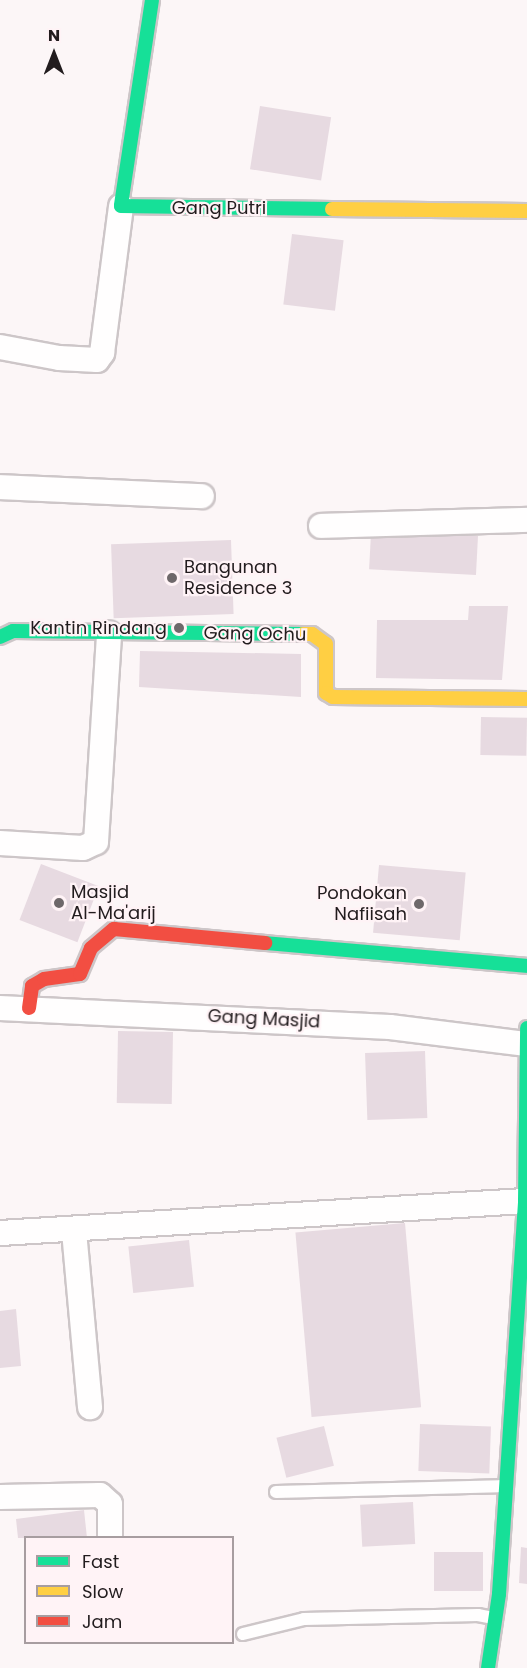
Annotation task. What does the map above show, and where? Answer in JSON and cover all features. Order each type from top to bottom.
[{"type":"street","points":[[0,347],[59,358],[97,360],[102,353],[121,206],[152,0]]},
{"type":"street","name":"Gang Putri","points":[[121,206],[527,211]]},
{"type":"street","points":[[0,487],[202,496]]},
{"type":"street","points":[[321,526],[527,520]]},
{"type":"street","points":[[0,637],[13,631],[109,633],[96,842],[83,848],[0,843]]},
{"type":"street","name":"Gang Ochu","points":[[109,633],[312,634],[326,644],[326,693],[333,697],[527,699]]},
{"type":"street","points":[[29,1008],[32,986],[44,979],[80,974],[91,948],[114,929],[527,966]]},
{"type":"street","name":"Gang Masjid","points":[[0,1008],[390,1027],[527,1044]]},
{"type":"street","points":[[488,1668],[495,1619],[525,1201],[527,1028]]},
{"type":"street","points":[[0,1233],[74,1231],[525,1201]]},
{"type":"street","points":[[74,1231],[90,1407]]},
{"type":"street","points":[[0,1497],[100,1495],[110,1504],[110,1536]]},
{"type":"lane","points":[[276,1492],[505,1486]]},
{"type":"lane","points":[[243,1634],[304,1619],[478,1615],[495,1619]]},
{"type":"building","points":[[260,106],[331,117],[321,180],[250,169]]},
{"type":"building","points":[[292,234],[344,240],[335,311],[283,304]]},
{"type":"building","points":[[371,530],[478,536],[476,575],[369,569]]},
{"type":"building","name":"Bangunan Residence 3","points":[[231,540],[234,614],[114,618],[111,544]]},
{"type":"building","points":[[469,606],[508,606],[502,680],[376,678],[377,620],[468,620]]},
{"type":"building","points":[[140,651],[301,654],[301,697],[139,687]]},
{"type":"building","points":[[481,717],[527,718],[526,756],[480,755]]},
{"type":"building","name":"Masjid Al-Ma'arij","points":[[41,864],[99,886],[77,942],[19,920]]},
{"type":"building","name":"Pondokan Nafiisah","points":[[379,865],[466,873],[460,940],[373,933]]},
{"type":"building","points":[[118,1031],[173,1032],[172,1104],[117,1103]]},
{"type":"building","points":[[425,1051],[427,1118],[367,1120],[365,1053]]},
{"type":"building","points":[[405,1223],[421,1407],[312,1417],[295,1233]]},
{"type":"building","points":[[189,1240],[194,1287],[133,1293],[128,1246]]},
{"type":"building","points":[[16,1309],[21,1366],[0,1368],[0,1311]]},
{"type":"building","points":[[420,1424],[491,1426],[489,1473],[418,1471]]},
{"type":"building","points":[[324,1426],[334,1466],[286,1478],[276,1438]]},
{"type":"building","points":[[413,1502],[415,1544],[362,1547],[360,1505]]},
{"type":"building","points":[[84,1510],[87,1536],[24,1536],[24,1538],[18,1538],[16,1519]]},
{"type":"building","points":[[521,1547],[527,1548],[527,1584],[519,1583]]},
{"type":"building","points":[[434,1552],[483,1552],[483,1591],[434,1591]]},
{"type":"traffic: fast","points":[[152,0],[121,206],[332,209]]},
{"type":"traffic: fast","points":[[0,637],[13,631],[303,634]]},
{"type":"traffic: fast","points":[[265,943],[527,966]]},
{"type":"traffic: fast","points":[[488,1668],[499,1594],[525,1201],[527,1028]]},
{"type":"traffic: slow","points":[[332,209],[527,211]]},
{"type":"traffic: slow","points":[[303,634],[312,634],[326,644],[326,693],[333,697],[527,699]]},
{"type":"traffic: jam","points":[[29,1008],[32,986],[44,979],[80,974],[91,948],[114,929],[265,943]]},
{"type":"place","name":"Bangunan Residence 3","points":[[172,578]]},
{"type":"place","name":"Kantin Rindang","points":[[179,628]]},
{"type":"place","name":"Masjid Al-Ma'arij","points":[[59,903]]},
{"type":"place","name":"Pondokan Nafiisah","points":[[419,904]]}]
